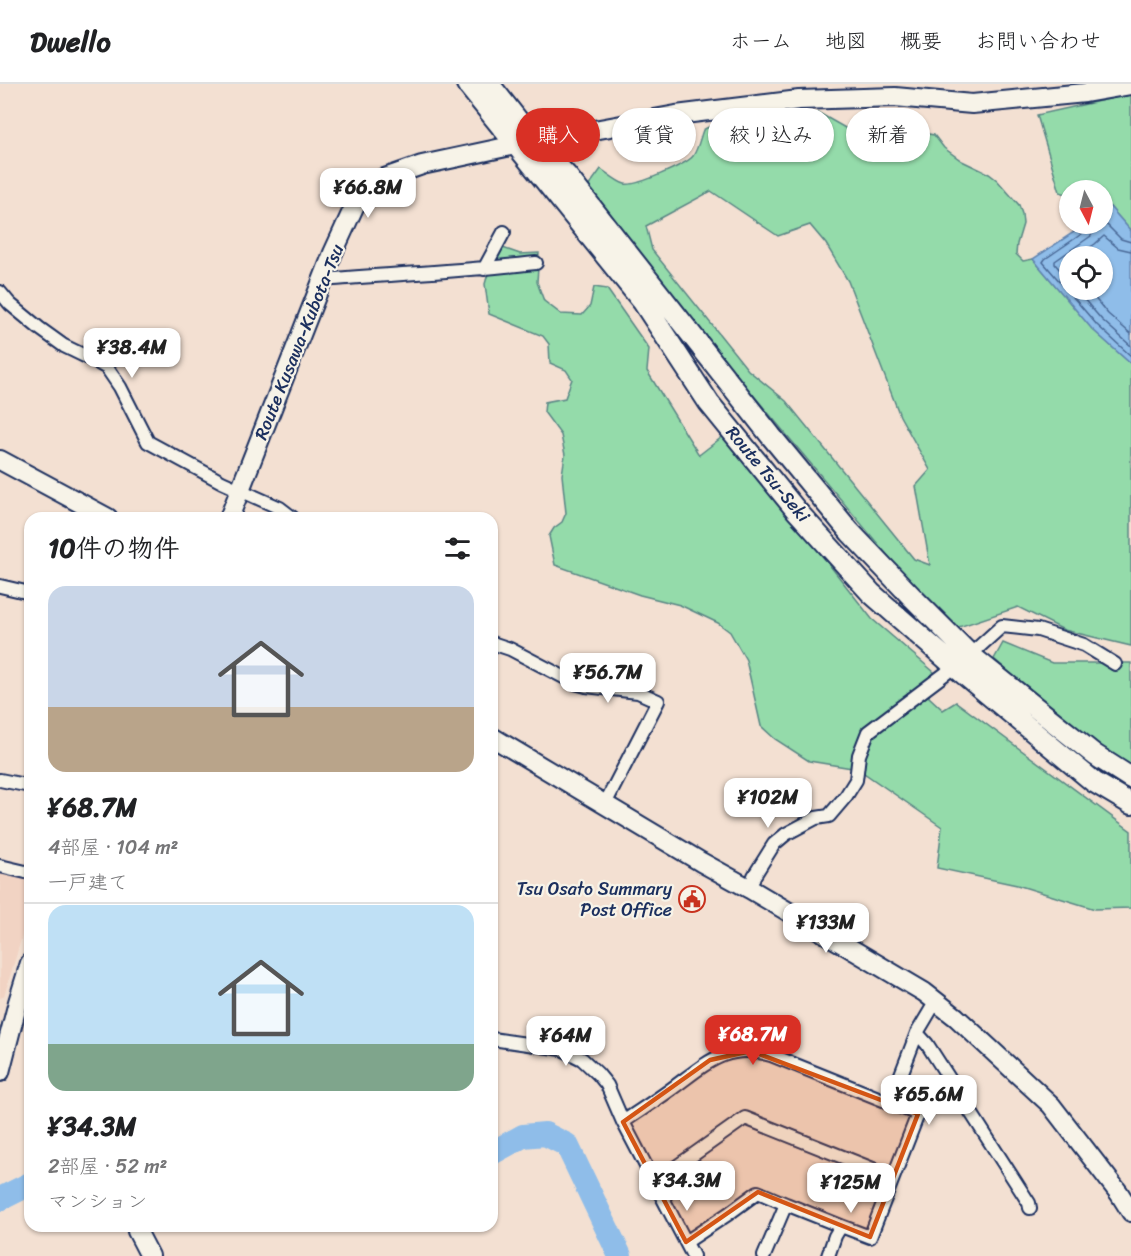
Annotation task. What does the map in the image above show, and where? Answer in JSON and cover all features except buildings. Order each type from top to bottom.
[{"type":"main road","name":"Route Tsu-Seki","points":[[467,84],[516,134]]},
{"type":"main road","name":"Route Tsu-Seki","points":[[489,84],[516,128]]},
{"type":"main road","name":"Route Kusawa-Kubota-Tsu","points":[[600,129],[676,115],[799,100],[895,97],[972,104],[1131,86]]},
{"type":"main road","name":"Route Kusawa-Kubota-Tsu","points":[[231,512],[333,253],[355,205],[379,180],[422,165],[516,145]]},
{"type":"main road","name":"Route Tsu-Seki","points":[[539,162],[643,302],[709,403],[796,510],[871,593],[962,661],[1131,778]]},
{"type":"main road","name":"Route Tsu-Seki","points":[[549,162],[566,176],[850,532],[913,598],[962,661],[1094,782],[1131,804]]},
{"type":"main road","points":[[0,460],[97,512]]},
{"type":"main road","points":[[498,740],[701,862],[873,961],[936,1001],[1051,1105],[1131,1212]]},
{"type":"main road","points":[[0,1071],[24,1004]]},
{"type":"main road","points":[[138,1232],[150,1256]]},
{"type":"street","points":[[484,269],[504,232]]},
{"type":"street","points":[[323,280],[484,269],[536,263]]},
{"type":"street","points":[[0,292],[23,316],[64,346],[107,368],[120,387],[147,442],[285,512]]},
{"type":"street","points":[[0,586],[24,592]]},
{"type":"street","points":[[750,889],[754,876],[774,844],[786,834],[816,818],[828,816],[846,796],[856,780],[859,755],[868,732],[962,661],[1002,626],[1038,630],[1084,645],[1115,664]]},
{"type":"street","points":[[498,645],[586,686],[638,692],[658,701],[605,804]]},
{"type":"street","points":[[0,780],[24,785]]},
{"type":"street","points":[[0,866],[24,872]]},
{"type":"street","points":[[890,1103],[917,1033],[936,1001]]},
{"type":"street","points":[[917,1033],[927,1044],[1029,1203],[1030,1208]]},
{"type":"street","points":[[498,1040],[561,1049],[589,1065],[607,1085],[693,1256]]},
{"type":"street","points":[[624,1122],[710,1060],[742,1051],[771,1055],[918,1114],[870,1237],[758,1192],[686,1242]]},
{"type":"street","points":[[655,1182],[745,1118],[893,1177]]},
{"type":"street","points":[[764,1256],[786,1204]]},
{"type":"street","points":[[828,1256],[841,1226]]},
{"type":"highlighted area","points":[[751,1051],[918,1114],[870,1237],[758,1192],[686,1242],[623,1122],[710,1060]]},
{"type":"shaded area","points":[[0,869],[24,875],[24,930],[4,996],[0,998]]},
{"type":"green space","points":[[1131,94],[1131,231],[1113,210],[1113,180],[1059,180],[1059,189],[1037,115]]},
{"type":"green space","points":[[834,122],[846,128],[846,162],[930,162],[930,134],[934,135],[944,148],[962,161],[997,180],[1019,205],[1023,224],[1016,254],[1023,261],[1033,259],[1059,290],[1059,300],[1068,300],[1092,329],[1131,364],[1131,646],[1064,630],[1018,607],[950,630],[739,378],[588,187],[601,169],[616,180],[631,184],[649,179],[685,162],[696,162],[696,151],[703,130],[708,128],[708,162],[834,162]],"holes":[[[711,191],[778,236],[810,225],[826,244],[848,281],[900,416],[930,470],[916,486],[930,565],[914,559],[786,401],[748,370],[652,250],[646,226]]]},
{"type":"green space","points":[[500,247],[520,254],[539,253],[537,282],[544,301],[561,314],[582,315],[590,306],[594,287],[607,289],[649,349],[647,371],[699,455],[726,434],[872,619],[934,672],[929,697],[943,710],[956,702],[1131,831],[1131,908],[1095,909],[1017,885],[937,868],[942,827],[858,769],[809,761],[775,739],[761,726],[746,660],[730,632],[718,623],[680,605],[640,595],[555,565],[549,536],[562,522],[566,513],[562,475],[565,455],[561,435],[544,412],[545,402],[565,398],[572,379],[566,370],[550,363],[549,344],[543,336],[489,314],[485,284],[493,256]]},
{"type":"green space","points":[[1003,643],[1052,663],[1131,663],[1131,765],[1090,742],[994,659]]},
{"type":"water","points":[[1113,210],[1131,231],[1131,364],[1092,329],[1068,300],[1113,300],[1113,246],[1059,246],[1059,290],[1033,259],[1071,234],[1113,234]]},
{"type":"waterway","points":[[498,1150],[523,1136],[545,1134],[567,1145],[620,1256]]},
{"type":"waterway","points":[[0,1199],[24,1187]]},
{"type":"place","name":"Tsu Osato Summary Post Office","points":[[692,899]]}]
